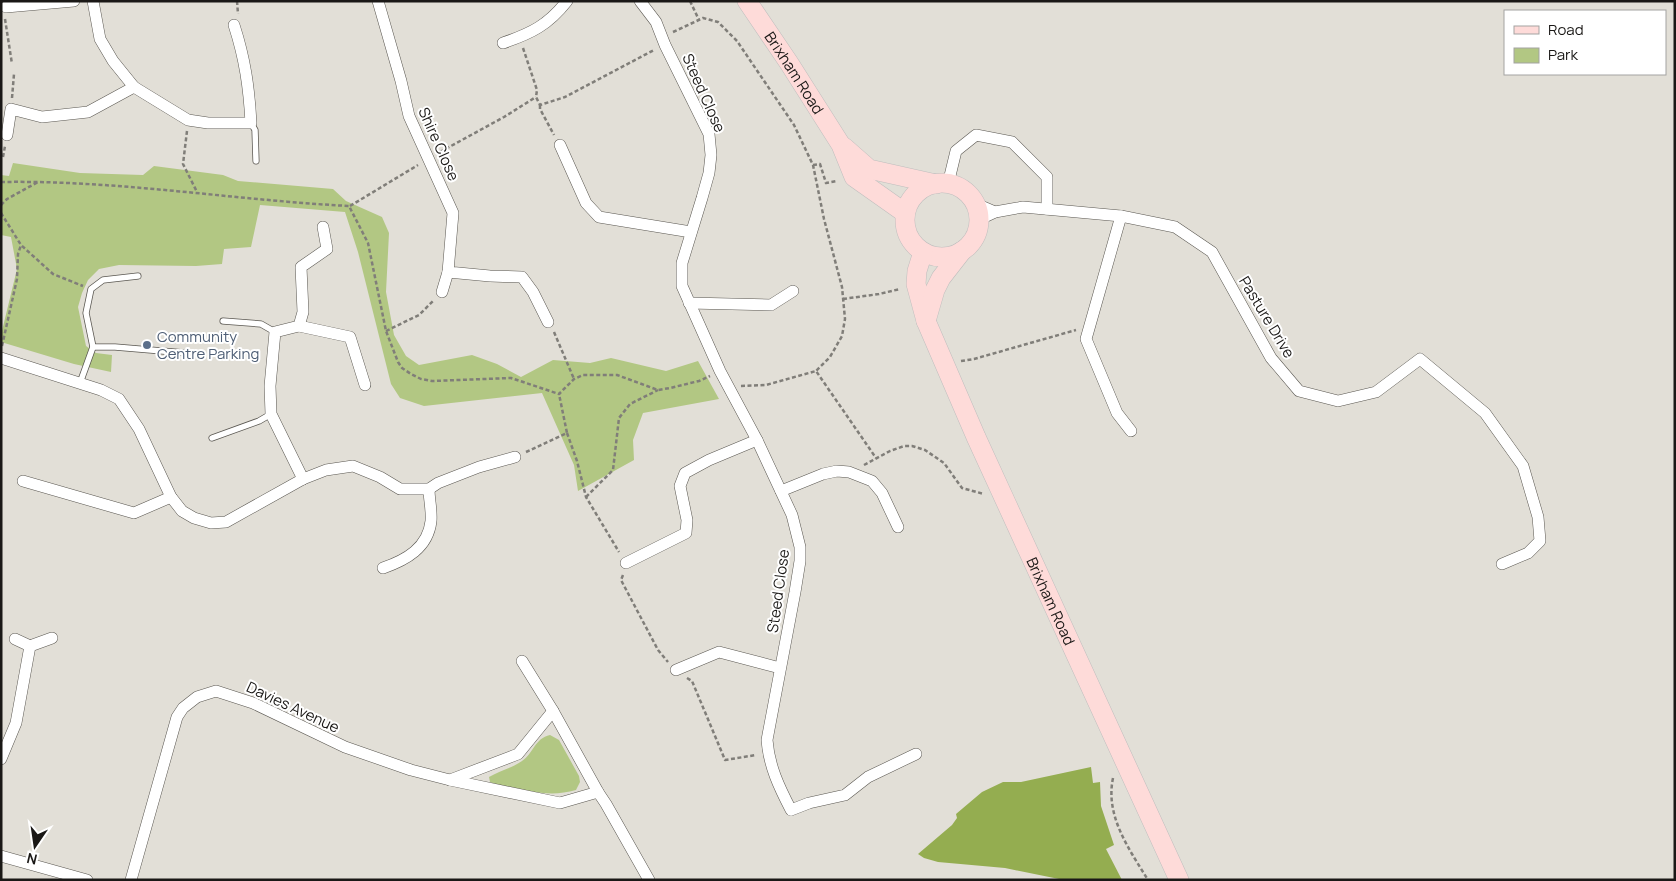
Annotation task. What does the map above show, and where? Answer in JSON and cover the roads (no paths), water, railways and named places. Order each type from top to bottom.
[{"type":"main road","name":"Brixham Road","points":[[747,1],[841,145],[854,177],[905,213]]},
{"type":"main road","name":"Brixham Road","points":[[841,145],[869,169],[942,184],[965,192],[983,212]]},
{"type":"main road","points":[[942,184],[920,191],[908,205],[905,213],[908,236],[923,252],[930,255],[947,257],[962,251]]},
{"type":"main road","points":[[926,321],[935,290],[962,251],[974,238],[983,212]]},
{"type":"main road","name":"Brixham Road","points":[[923,252],[916,284],[926,321],[1179,880]]},
{"type":"street","points":[[6,7],[74,1]]},
{"type":"street","points":[[93,1],[100,39],[113,61],[134,87],[188,120],[208,124],[250,123],[249,87],[243,53],[234,25]]},
{"type":"street","name":"Shire Close","points":[[378,1],[409,116],[452,213],[448,272],[442,292]]},
{"type":"street","points":[[503,43],[537,29],[555,17],[567,1]]},
{"type":"street","name":"Steed Close","points":[[640,1],[656,22],[665,45],[709,134],[711,155],[708,172],[682,263],[682,286],[720,371],[757,440],[792,515],[800,547],[797,583],[767,740],[775,779],[791,810],[809,803],[845,795],[868,777],[916,754]]},
{"type":"street","points":[[7,135],[11,109],[42,117],[88,112],[134,87]]},
{"type":"street","points":[[942,184],[956,151],[976,135],[1012,142],[1047,177],[1047,209]]},
{"type":"street","points":[[560,145],[586,203],[598,218],[691,232]]},
{"type":"street","name":"Pasture Drive","points":[[983,212],[1023,207],[1121,216],[1175,227],[1212,252],[1271,358],[1299,391],[1338,401],[1376,392],[1420,359],[1485,413],[1522,466],[1538,517],[1540,541],[1528,553],[1502,564]]},
{"type":"street","points":[[1121,216],[1086,339],[1117,413],[1131,432]]},
{"type":"street","points":[[299,326],[303,312],[301,267],[327,249],[323,228]]},
{"type":"street","points":[[448,272],[522,277],[533,292],[548,322]]},
{"type":"street","points":[[689,303],[771,305],[793,291]]},
{"type":"street","points":[[303,479],[271,414],[270,386],[275,332],[299,326],[350,337],[364,385]]},
{"type":"street","points":[[1,358],[80,383],[119,399],[139,429],[171,497],[182,511],[194,518],[211,523],[226,522],[303,479],[326,470],[353,466],[380,477],[400,489],[428,489],[438,483],[479,467],[514,457]]},
{"type":"street","points":[[626,563],[686,533],[687,520],[680,486],[684,473],[708,460],[757,440]]},
{"type":"street","points":[[781,491],[823,474],[837,471],[849,472],[872,481],[882,493],[898,527]]},
{"type":"street","points":[[23,481],[134,513],[171,497]]},
{"type":"street","points":[[383,568],[401,562],[424,544],[431,521],[428,489]]},
{"type":"street","points":[[15,639],[30,646],[52,638]]},
{"type":"street","points":[[1,759],[16,723],[30,646]]},
{"type":"street","points":[[676,670],[719,652],[780,668]]},
{"type":"street","points":[[522,661],[553,711],[649,880]]},
{"type":"street","name":"Davies Avenue","points":[[131,880],[177,717],[183,708],[197,696],[216,691],[253,703],[345,747],[411,770],[560,803],[598,792]]},
{"type":"street","points":[[450,780],[518,754],[553,711]]},
{"type":"street","points":[[1,856],[87,880]]},
{"type":"lane","points":[[250,123],[255,130],[256,161]]},
{"type":"lane","points":[[80,383],[93,347],[86,313],[91,289],[103,280],[138,276]]},
{"type":"lane","points":[[223,321],[262,324],[275,332]]},
{"type":"lane","points":[[93,347],[186,353]]},
{"type":"lane","points":[[212,438],[259,421],[271,414]]},
{"type":"place","name":"Community Centre Parking","points":[[147,345]]}]
